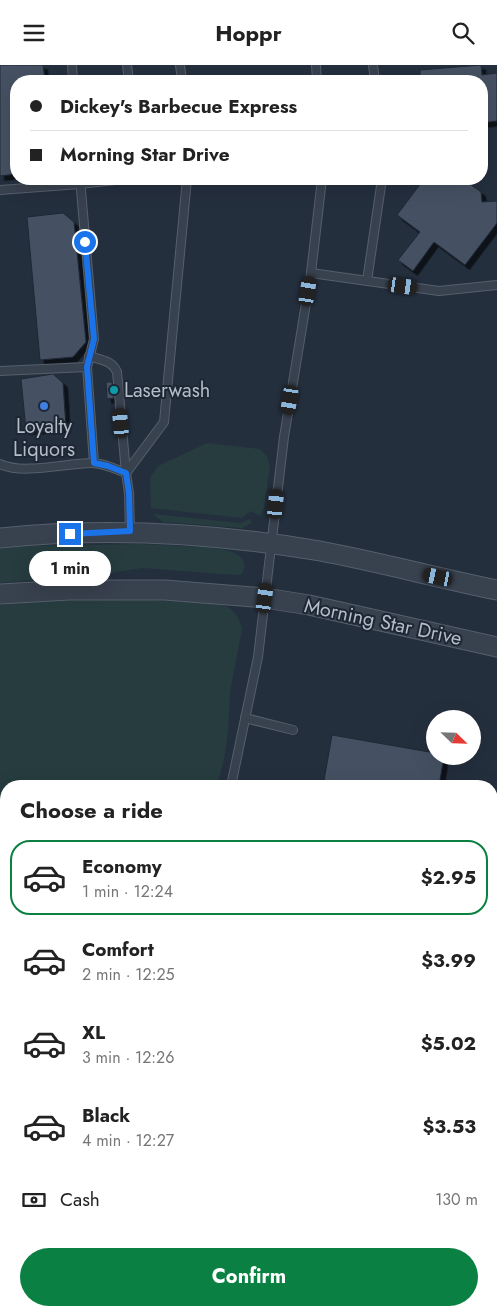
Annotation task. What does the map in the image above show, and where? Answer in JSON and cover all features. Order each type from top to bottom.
[{"type":"street","points":[[0,538],[130,531],[193,535],[322,552],[497,590]]},
{"type":"street","name":"Morning Star Drive","points":[[0,594],[69,590],[165,590],[265,598],[309,605],[497,647]]},
{"type":"lane","points":[[0,190],[44,185]]},
{"type":"lane","points":[[80,185],[94,339],[87,367],[94,463]]},
{"type":"lane","points":[[126,473],[164,423],[186,185]]},
{"type":"lane","points":[[232,780],[258,657],[284,437],[311,273],[321,185]]},
{"type":"lane","points":[[367,281],[381,185]]},
{"type":"lane","points":[[311,273],[439,291],[497,285]]},
{"type":"lane","points":[[89,356],[110,362],[115,366],[117,372],[129,493],[130,531]]},
{"type":"lane","points":[[0,371],[87,367]]},
{"type":"lane","points":[[0,463],[15,469],[94,463],[126,473]]},
{"type":"lane","points":[[245,718],[293,729]]},
{"type":"green space","points":[[207,443],[260,449],[267,456],[270,466],[264,508],[260,516],[251,511],[242,518],[151,508],[150,478],[158,466]]},
{"type":"green space","points":[[153,514],[241,523],[250,519],[252,523],[242,528],[163,522]]},
{"type":"green space","points":[[139,544],[224,549],[241,558],[244,565],[242,574],[143,568],[102,574],[0,583],[0,549],[25,546]]},
{"type":"green space","points":[[56,600],[157,600],[217,604],[229,608],[238,619],[242,629],[230,692],[228,731],[219,780],[0,780],[0,605]]},
{"type":"building","points":[[0,65],[43,65],[44,75],[10,75],[10,175],[0,176]]},
{"type":"building","points":[[481,65],[482,75],[420,75],[420,70]]},
{"type":"building","points":[[497,73],[497,121],[488,122],[488,75],[482,75]]},
{"type":"building","points":[[420,185],[471,185],[481,192],[482,202],[497,201],[497,223],[465,265],[434,242],[413,271],[398,260],[420,232],[397,215]]},
{"type":"building","points":[[63,213],[74,222],[86,342],[73,357],[40,360],[27,217]]},
{"type":"building","name":"Loyalty Liquors","points":[[53,374],[63,383],[66,428],[26,430],[21,379]]},
{"type":"building","points":[[106,382],[112,382],[114,398],[107,399]]},
{"type":"building","points":[[332,735],[426,751],[426,765],[442,765],[440,780],[324,780]]},
{"type":"place","name":"Laserwash","points":[[114,390]]},
{"type":"place","name":"Loyalty Liquors","points":[[44,406]]},
{"type":"route","points":[[70,534],[130,531],[129,493],[126,473],[94,463],[87,367],[94,339],[85,242]]}]
